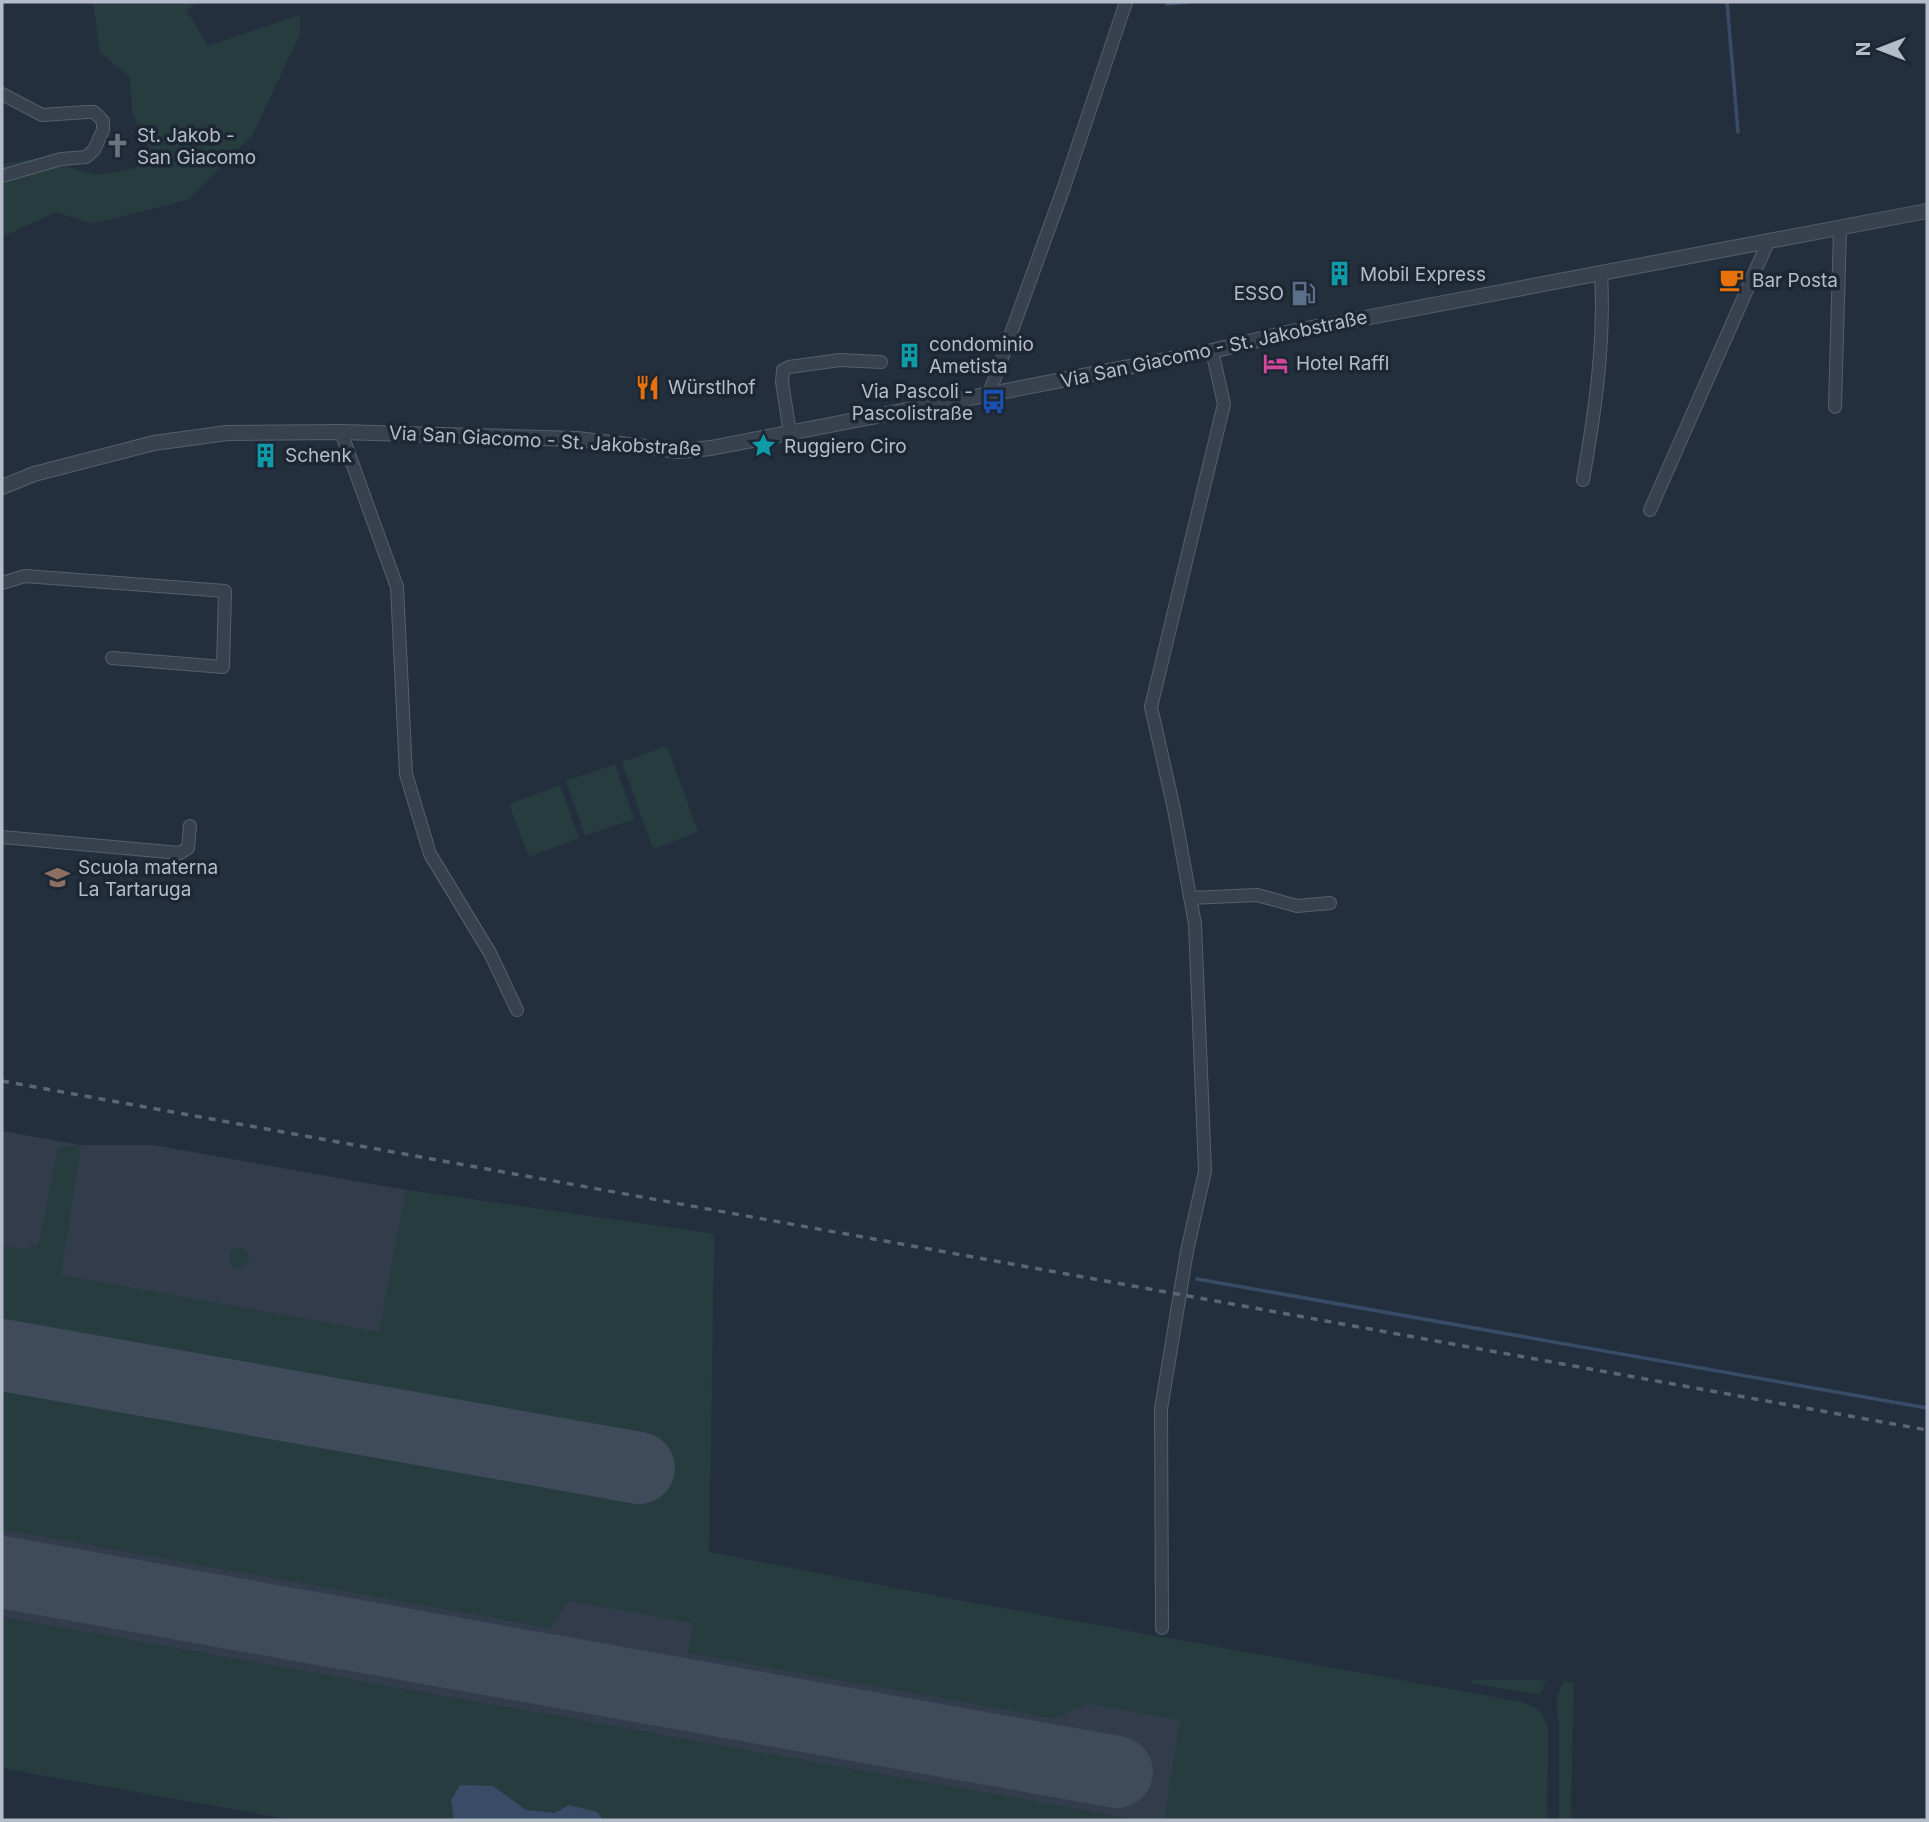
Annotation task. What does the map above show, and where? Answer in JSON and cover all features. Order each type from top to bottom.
[{"type":"street","points":[[989,394],[1064,187],[1126,2]]},
{"type":"street","points":[[2,94],[42,115],[94,113],[103,121],[103,130],[94,150],[86,157],[61,159],[2,176]]},
{"type":"street","name":"Via San Giacomo - St. Jakobstraße","points":[[2,487],[34,474],[154,443],[227,433],[341,432],[577,439],[680,451],[711,448],[1212,351],[1286,333],[1927,211]]},
{"type":"street","points":[[1835,407],[1840,229]]},
{"type":"street","points":[[1650,510],[1768,242]]},
{"type":"street","points":[[1583,480],[1597,406],[1601,273]]},
{"type":"street","points":[[1162,1628],[1161,1409],[1187,1251],[1205,1171],[1195,924],[1174,809],[1151,707],[1224,404],[1212,351]]},
{"type":"street","points":[[790,433],[782,382],[783,370],[840,360],[881,362]]},
{"type":"street","points":[[341,432],[397,587],[406,774],[411,794],[430,854],[490,953],[517,1010]]},
{"type":"street","points":[[2,583],[25,576],[226,591],[223,667],[112,658]]},
{"type":"street","points":[[2,836],[180,853],[188,848],[190,826]]},
{"type":"street","points":[[1190,898],[1256,895],[1297,906],[1330,903]]},
{"type":"shaded area","points":[[2,1131],[81,1145],[153,1145],[406,1190],[714,1234],[709,1552],[941,1597],[1521,1702],[1539,1710],[1548,1726],[1547,1820],[294,1820],[2,1768]]},
{"type":"green space","points":[[93,2],[197,2],[187,11],[208,46],[300,15],[300,34],[253,134],[190,199],[93,224],[56,212],[2,237],[2,164],[31,159],[48,161],[96,175],[136,168],[149,149],[132,112],[130,77],[100,52]]},
{"type":"green space","points":[[667,746],[698,832],[653,849],[622,762]]},
{"type":"green space","points":[[615,764],[634,819],[585,836],[566,781]]},
{"type":"green space","points":[[560,785],[579,838],[529,857],[509,804]]},
{"type":"green space","points":[[81,1145],[61,1275],[379,1332],[406,1190],[714,1234],[709,1552],[941,1597],[1521,1702],[1539,1710],[1548,1726],[1547,1820],[1164,1820],[1180,1720],[1089,1704],[1053,1718],[688,1653],[693,1623],[569,1601],[549,1628],[2,1529],[2,1246],[24,1249],[39,1244],[58,1148]]},
{"type":"green space","points":[[239,1248],[246,1251],[249,1258],[246,1265],[239,1268],[232,1265],[229,1258],[232,1251]]},
{"type":"green space","points":[[2,1617],[1139,1820],[294,1820],[2,1768]]},
{"type":"green space","points":[[1470,1680],[1546,1680],[1540,1695],[1472,1683]]},
{"type":"green space","points":[[1564,1681],[1574,1682],[1571,1820],[1559,1820],[1559,1720],[1556,1705]]},
{"type":"water","points":[[460,1785],[493,1786],[526,1810],[555,1813],[569,1805],[597,1812],[603,1820],[454,1820],[451,1800]]},
{"type":"waterway","points":[[1167,4],[1188,2]]},
{"type":"waterway","points":[[1727,2],[1738,132]]},
{"type":"waterway","points":[[1197,1279],[1927,1408]]},
{"type":"runway","points":[[2,1355],[639,1468]]},
{"type":"runway","points":[[2,1572],[1117,1772]]},
{"type":"railway","points":[[2,1081],[1927,1430]]},
{"type":"place","name":"St. Jakob - San Giacomo","points":[[117,146]]},
{"type":"place","name":"Mobil Express","points":[[1340,274]]},
{"type":"place","name":"Bar Posta","points":[[1732,280]]},
{"type":"place","name":"ESSO","points":[[1304,293]]},
{"type":"place","name":"condominio Ametista","points":[[909,355]]},
{"type":"place","name":"Hotel Raffl","points":[[1276,363]]},
{"type":"place","name":"Würstlhof","points":[[648,387]]},
{"type":"place","name":"Via Pascoli - Pascolistraße","points":[[993,402]]},
{"type":"place","name":"Ruggiero Ciro","points":[[764,446]]},
{"type":"place","name":"Schenk","points":[[265,455]]},
{"type":"place","name":"Scuola materna La Tartaruga","points":[[58,878]]}]
